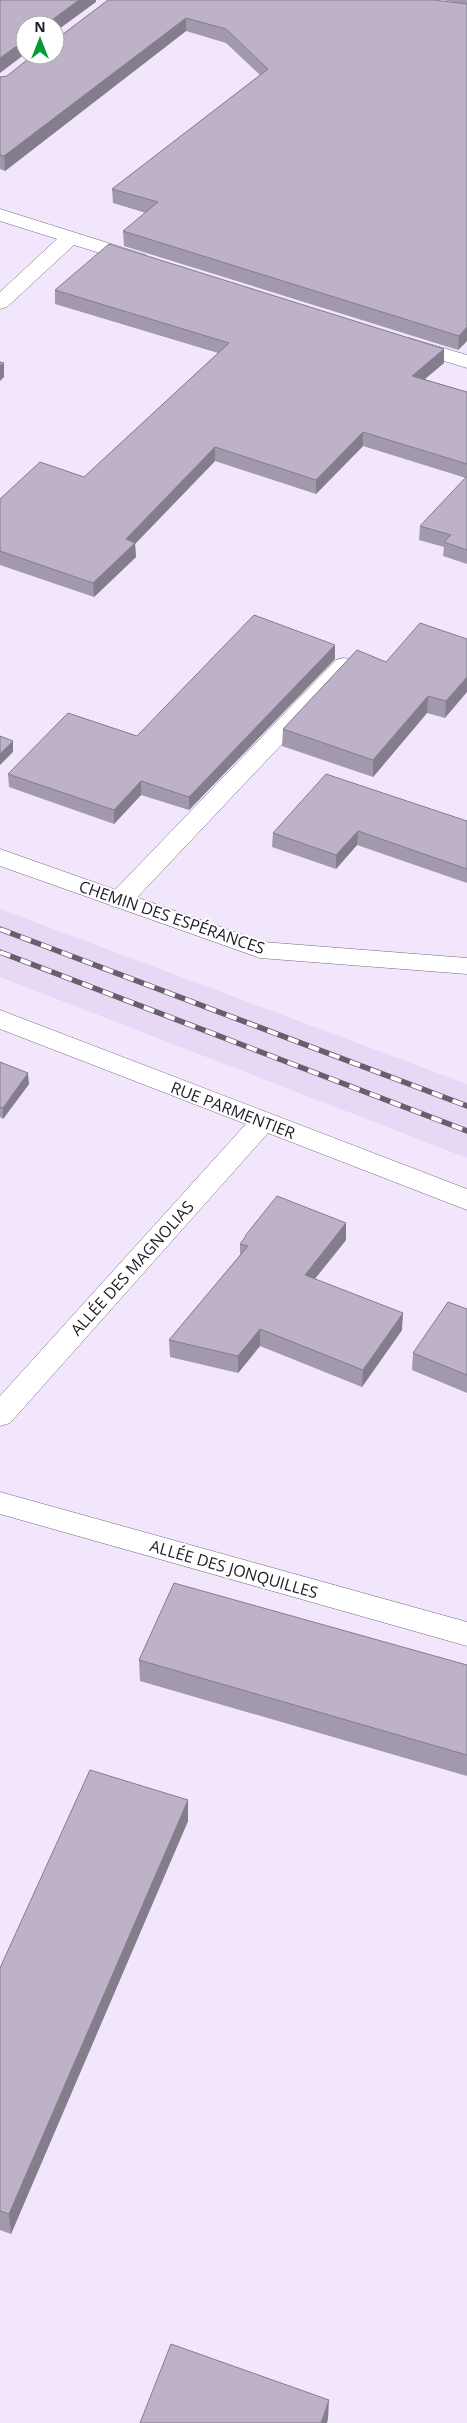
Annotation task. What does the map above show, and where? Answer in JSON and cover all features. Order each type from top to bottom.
[{"type":"street","points":[[0,215],[156,265]]},
{"type":"street","points":[[0,303],[71,238]]},
{"type":"street","points":[[392,339],[467,362]]},
{"type":"street","points":[[120,900],[344,664]]},
{"type":"street","name":"CHEMIN DES ESPÉRANCES","points":[[0,857],[260,950],[467,966]]},
{"type":"street","name":"RUE PARMENTIER","points":[[0,1019],[467,1200]]},
{"type":"street","name":"ALLÉE DES MAGNOLIAS","points":[[0,1415],[264,1121]]},
{"type":"street","name":"ALLÉE DES JONQUILLES","points":[[0,1503],[467,1634]]},
{"type":"shaded area","points":[[0,909],[467,1084],[467,1158],[0,977]]},
{"type":"building","points":[[0,0],[79,0],[58,15],[15,15],[15,47],[0,58]]},
{"type":"building","points":[[108,0],[434,0],[467,4],[467,327],[459,336],[123,231],[158,202],[112,189],[268,69],[226,29],[186,18],[4,156],[0,155],[0,77],[7,76],[21,65],[65,65],[65,33]]},
{"type":"building","points":[[109,244],[444,349],[412,376],[467,392],[467,464],[363,432],[316,480],[215,447],[126,539],[135,543],[93,583],[0,551],[0,499],[40,462],[84,477],[229,343],[55,290]]},
{"type":"building","points":[[467,476],[467,550],[444,542],[451,535],[420,526]]},
{"type":"building","points":[[254,615],[335,645],[189,797],[141,781],[114,810],[8,774],[68,713],[137,736]]},
{"type":"building","points":[[420,623],[467,639],[467,677],[446,701],[428,696],[373,760],[283,729],[357,650],[386,662]]},
{"type":"building","points":[[0,736],[13,741],[0,754]]},
{"type":"building","points":[[326,774],[467,821],[467,869],[358,831],[336,855],[273,833]]},
{"type":"building","points":[[0,1062],[28,1073],[3,1108],[0,1107]]},
{"type":"building","points":[[277,1196],[346,1223],[305,1275],[403,1313],[363,1370],[260,1329],[238,1356],[169,1340],[248,1246],[240,1244]]},
{"type":"building","points":[[448,1302],[467,1309],[467,1375],[413,1353]]},
{"type":"building","points":[[174,1583],[467,1665],[467,1755],[139,1660]]},
{"type":"building","points":[[90,1770],[188,1800],[9,2214],[0,2211],[0,1968]]},
{"type":"building","points":[[171,2344],[329,2400],[321,2423],[140,2423]]},
{"type":"railway","points":[[0,929],[467,1106]]},
{"type":"railway","points":[[0,952],[467,1131]]}]
